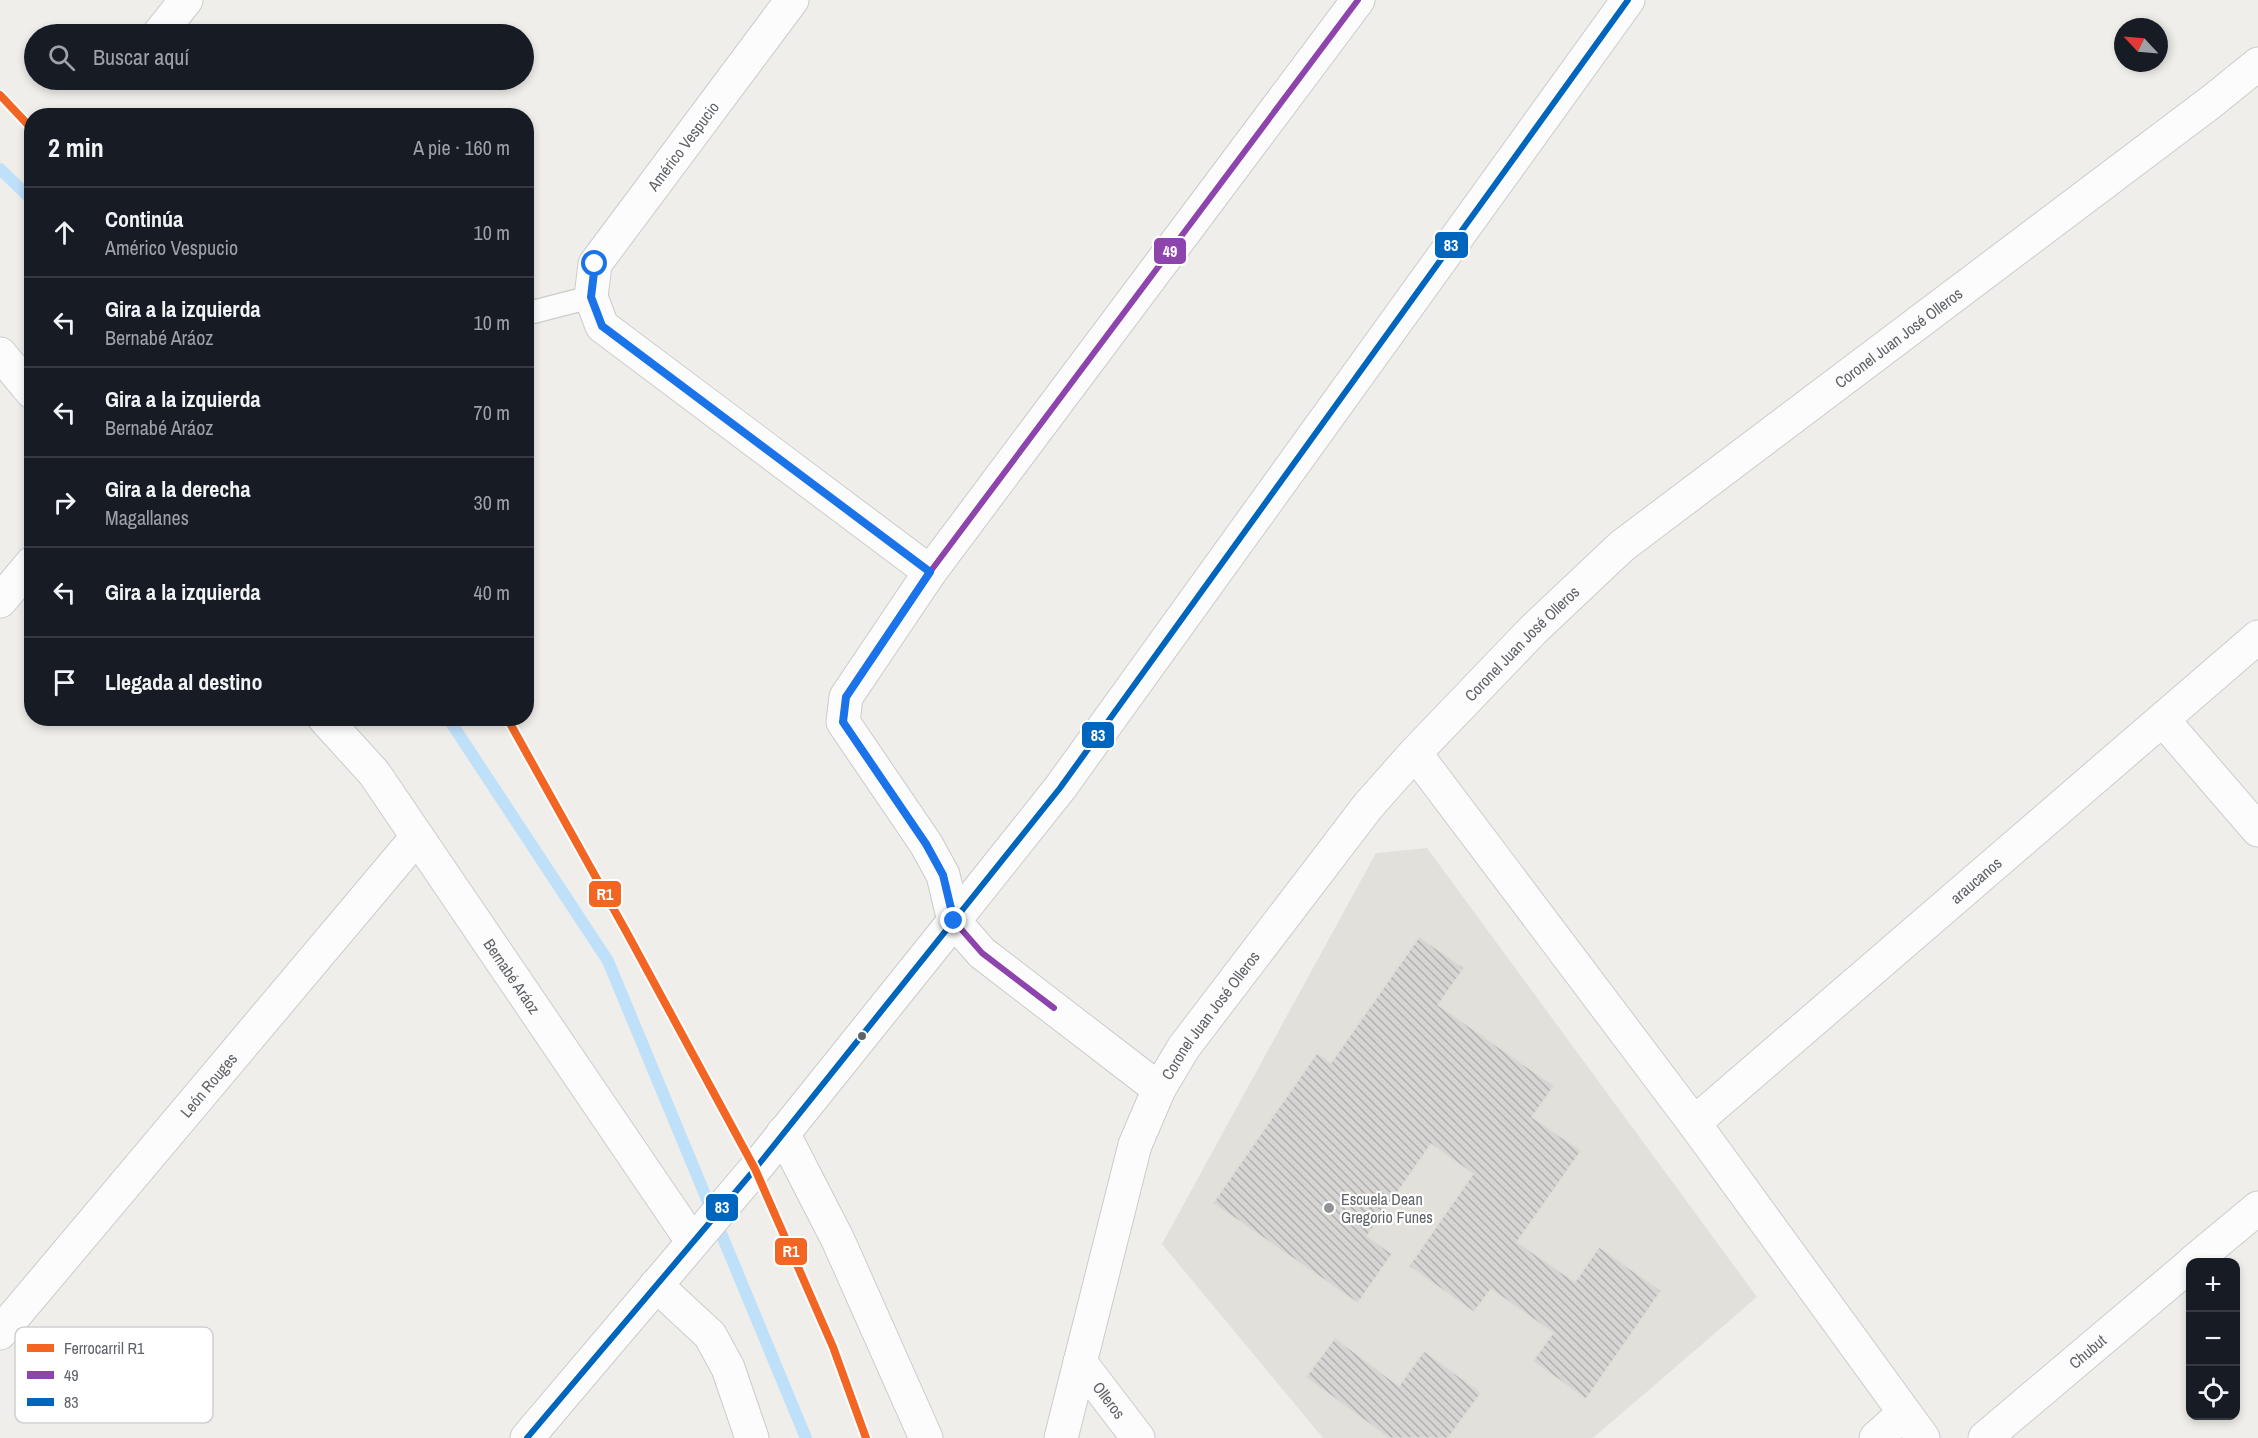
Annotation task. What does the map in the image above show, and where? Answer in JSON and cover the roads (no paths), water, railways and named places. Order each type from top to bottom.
[{"type":"street","points":[[167,24],[186,0]]},
{"type":"street","name":"Américo Vespucio","points":[[591,297],[595,264],[792,0]]},
{"type":"street","points":[[1159,1089],[982,953],[954,921],[943,875],[926,844],[843,722],[846,697],[930,572],[1358,0]]},
{"type":"street","points":[[527,1438],[744,1181],[1060,788],[1628,0]]},
{"type":"street","name":"Coronel Juan José Olleros","points":[[1061,1438],[1134,1145],[1159,1089],[1184,1047],[1368,806],[1415,753],[1533,630],[1622,546],[2211,102],[2258,64]]},
{"type":"street","points":[[591,297],[602,326],[930,572]]},
{"type":"street","points":[[0,354],[24,382]]},
{"type":"street","points":[[0,601],[24,572]]},
{"type":"street","name":"araucanos","points":[[1694,1123],[2258,637]]},
{"type":"street","points":[[2163,720],[2258,830]]},
{"type":"street","name":"Bernabé Aráoz","points":[[331,726],[374,773],[417,837],[699,1232]]},
{"type":"street","points":[[1415,753],[1694,1123],[1914,1426],[1875,1438]]},
{"type":"street","name":"León Rouges","points":[[0,1333],[417,837]]},
{"type":"street","points":[[783,1133],[838,1239],[926,1438]]},
{"type":"street","name":"Chubut","points":[[2199,1258],[2258,1208]]},
{"type":"street","name":"Chubut","points":[[1984,1438],[2186,1269]]},
{"type":"street","points":[[656,1285],[710,1335],[728,1368],[752,1438]]},
{"type":"street","name":"Olleros","points":[[1080,1362],[1138,1438]]},
{"type":"lane","points":[[534,312],[591,297]]},
{"type":"waterway","points":[[0,169],[24,192]]},
{"type":"waterway","points":[[453,726],[608,961],[806,1438]]},
{"type":"rail line","name":"R1","points":[[0,95],[24,120]]},
{"type":"rail line","name":"R1","points":[[511,726],[755,1169],[833,1347],[866,1438]]},
{"type":"place","name":"Escuela Dean Gregorio Funes","points":[[1329,1208]]}]
